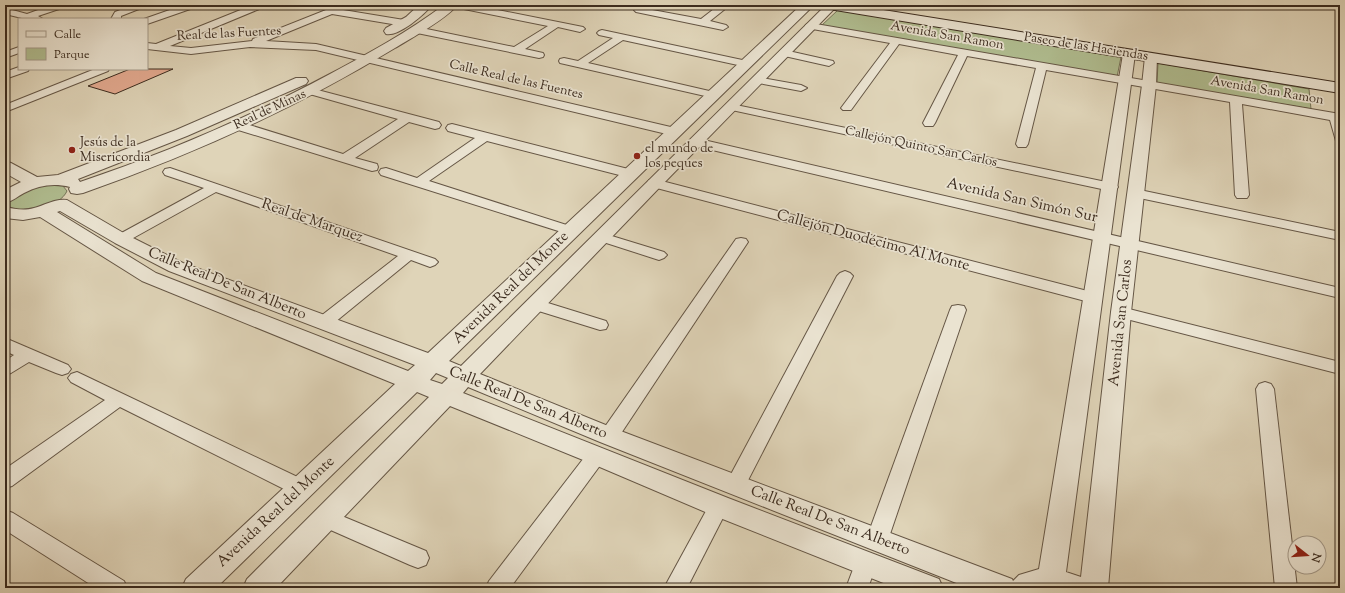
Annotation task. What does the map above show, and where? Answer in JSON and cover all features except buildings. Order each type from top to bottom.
[{"type":"main road","name":"Paseo de las Haciendas","points":[[831,5],[1340,88]]},
{"type":"main road","name":"Paseo de las Haciendas","points":[[864,5],[1340,81]]},
{"type":"street","points":[[22,18],[57,6],[85,5]]},
{"type":"street","points":[[116,18],[118,14],[140,5]]},
{"type":"street","points":[[148,21],[193,5]]},
{"type":"street","points":[[150,49],[261,5]]},
{"type":"street","name":"Real de Minas","points":[[426,5],[404,23],[351,56],[226,116],[59,180],[36,183],[7,202],[22,215],[60,202],[125,173],[239,126],[310,91],[368,59],[417,30],[451,5]]},
{"type":"street","points":[[458,5],[580,29]]},
{"type":"street","points":[[703,22],[725,5]]},
{"type":"street","name":"Avenida Real del Monte","points":[[257,588],[654,183],[731,107],[752,72],[808,5]]},
{"type":"street","name":"Avenida Real del Monte","points":[[196,588],[714,95],[784,53],[831,5]]},
{"type":"street","points":[[639,8],[723,27]]},
{"type":"street","points":[[5,11],[35,18]]},
{"type":"street","points":[[250,44],[331,11],[404,23]]},
{"type":"street","points":[[12,21],[18,19]]},
{"type":"street","points":[[516,50],[557,24]]},
{"type":"street","name":"Avenida San Ramon","points":[[810,26],[1338,117]]},
{"type":"street","points":[[417,30],[539,55]]},
{"type":"street","points":[[602,33],[752,72],[801,88]]},
{"type":"street","points":[[580,64],[622,37]]},
{"type":"street","points":[[847,108],[896,41]]},
{"type":"street","name":"Real de las Fuentes","points":[[150,49],[191,51],[250,44],[276,44],[305,46],[351,56]]},
{"type":"street","points":[[5,55],[18,50]]},
{"type":"street","points":[[784,53],[829,63]]},
{"type":"street","points":[[929,123],[964,53]]},
{"type":"street","name":"Avenida San Carlos","points":[[1064,584],[1093,298],[1111,187],[1129,54]]},
{"type":"street","name":"Calle Real de las Fuentes","points":[[351,56],[675,132]]},
{"type":"street","name":"Avenida San Carlos","points":[[1094,588],[1121,312],[1149,85],[1151,57]]},
{"type":"street","points":[[564,61],[714,95]]},
{"type":"street","points":[[1022,144],[1042,67]]},
{"type":"street","points":[[5,76],[21,70]]},
{"type":"street","points":[[5,109],[102,70]]},
{"type":"street","points":[[310,91],[407,118],[435,124]]},
{"type":"street","points":[[1236,100],[1242,195]]},
{"type":"street","name":"Callejón Quinto San Carlos","points":[[731,107],[1111,187]]},
{"type":"street","points":[[1338,117],[1340,138]]},
{"type":"street","points":[[346,158],[407,118]]},
{"type":"street","points":[[239,126],[372,167]]},
{"type":"street","points":[[452,128],[631,174]]},
{"type":"street","points":[[419,182],[484,137]]},
{"type":"street","name":"Avenida San Simón Sur","points":[[696,142],[1130,243],[1340,294]]},
{"type":"street","points":[[5,166],[36,183]]},
{"type":"street","name":"Real de Marquez","points":[[170,172],[430,262]]},
{"type":"street","points":[[386,172],[571,231]]},
{"type":"street","points":[[59,180],[73,182],[76,186],[60,202]]},
{"type":"street","name":"Callejón Duodécimo Al Monte","points":[[654,183],[1093,298]]},
{"type":"street","points":[[120,239],[214,188]]},
{"type":"street","points":[[1135,193],[1340,236]]},
{"type":"street","name":"Calle Real De San Alberto","points":[[60,202],[120,239],[176,267],[432,364],[609,436],[1002,588]]},
{"type":"street","name":"Calle Real De San Alberto","points":[[60,202],[101,246],[149,277],[597,455],[719,506],[929,588]]},
{"type":"street","points":[[602,237],[659,255]]},
{"type":"street","points":[[609,436],[741,242]]},
{"type":"street","points":[[323,323],[408,254]]},
{"type":"street","points":[[736,484],[845,276]]},
{"type":"street","points":[[535,304],[600,325]]},
{"type":"street","points":[[877,540],[958,310]]},
{"type":"street","points":[[1121,312],[1340,368]]},
{"type":"street","points":[[5,344],[70,374],[301,488]]},
{"type":"street","points":[[5,369],[27,355]]},
{"type":"street","points":[[1265,389],[1286,588]]},
{"type":"street","points":[[5,480],[119,399]]},
{"type":"street","points":[[497,588],[597,455]]},
{"type":"street","points":[[675,588],[719,506]]},
{"type":"street","points":[[325,518],[418,558]]},
{"type":"street","points":[[5,519],[116,588]]},
{"type":"street","points":[[857,588],[866,563]]},
{"type":"street","points":[[1024,588],[1038,582],[1064,584]]},
{"type":"green space","points":[[838,10],[1121,57],[1117,77],[821,26]]},
{"type":"green space","points":[[1158,63],[1309,89],[1311,109],[1157,83]]},
{"type":"green space","points":[[42,186],[63,186],[67,191],[63,197],[50,205],[33,210],[16,209],[10,207],[10,202],[19,194]]},
{"type":"place","name":"Jesús de la Misericordia","points":[[72,150]]},
{"type":"place","name":"el mundo de los peques","points":[[637,156]]}]
